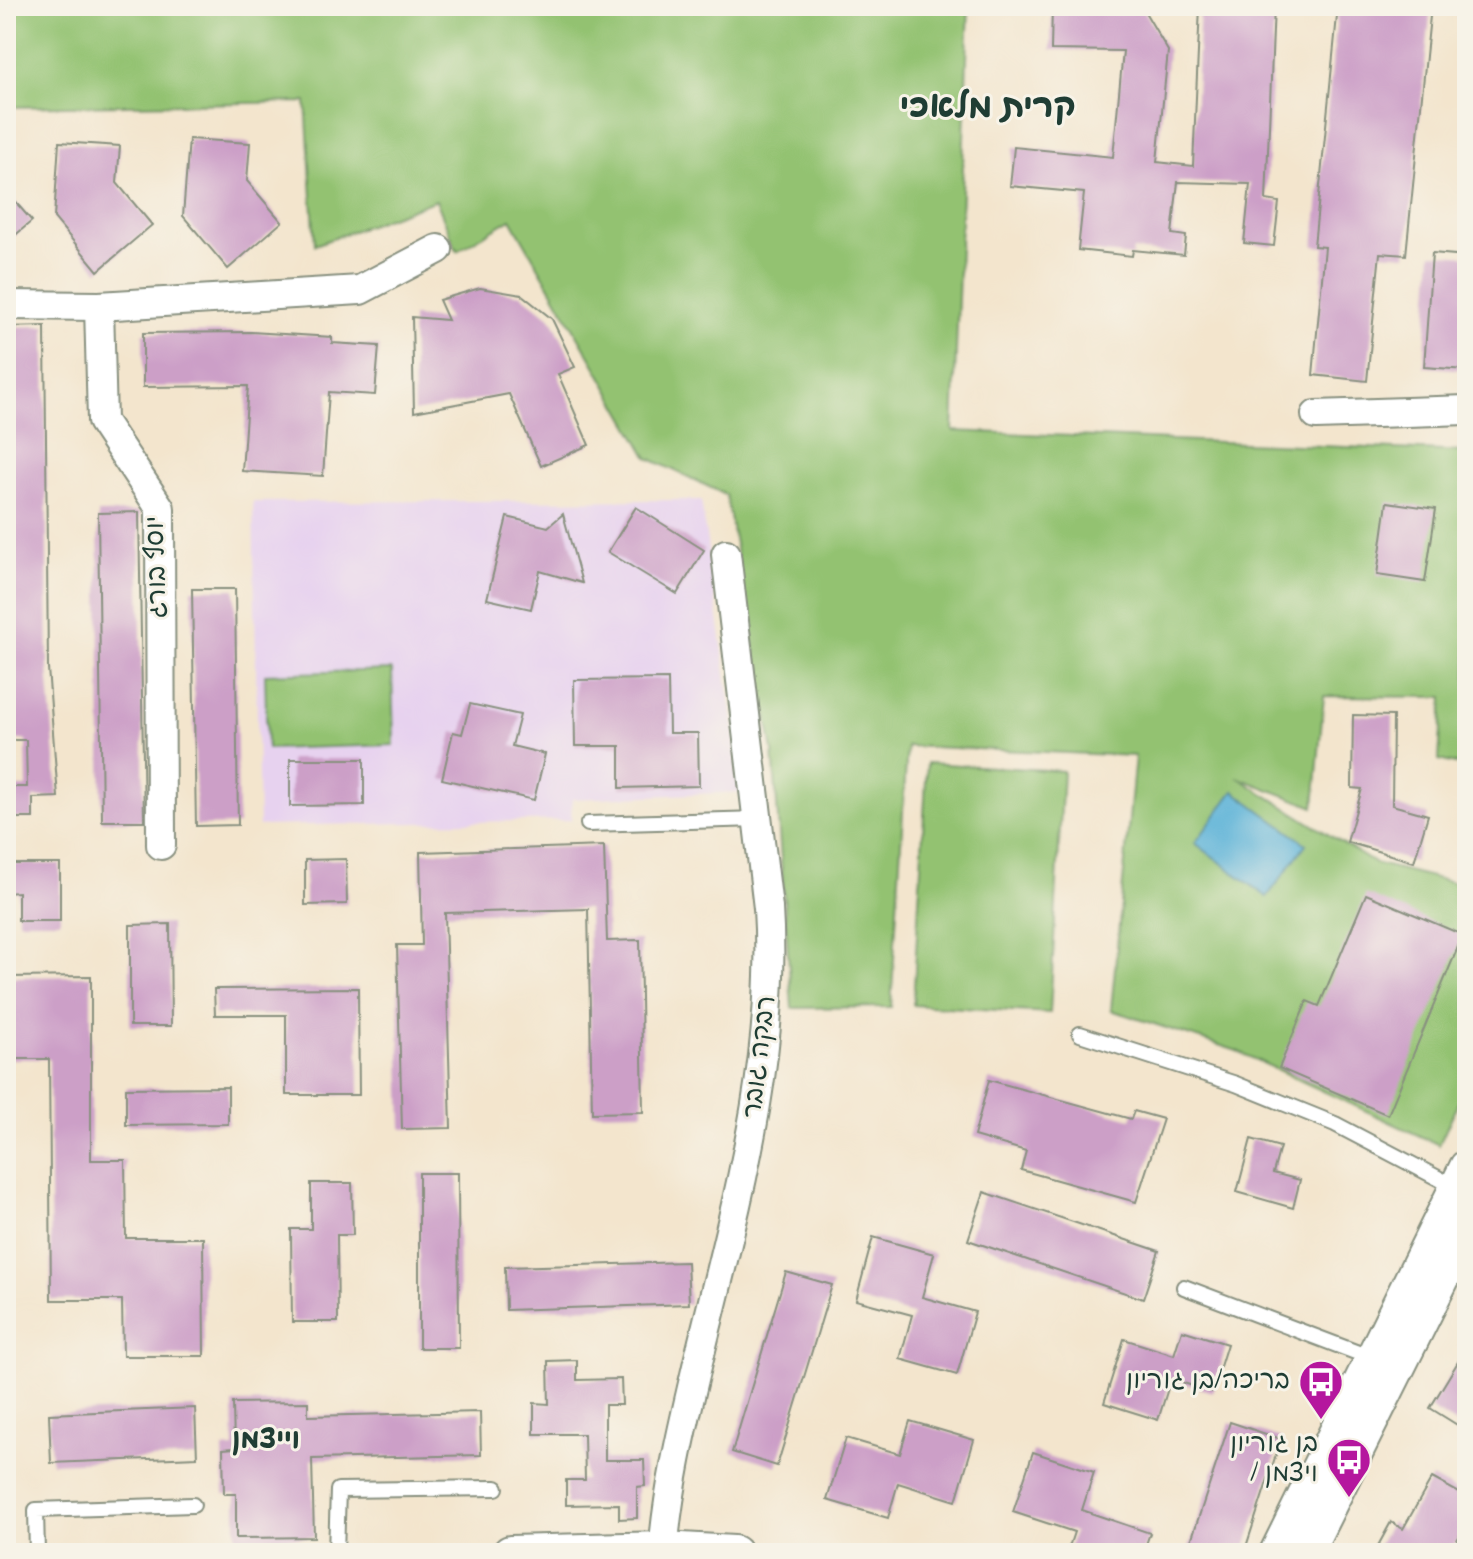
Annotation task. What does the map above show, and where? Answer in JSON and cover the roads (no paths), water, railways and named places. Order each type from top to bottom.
[{"type":"street","points":[[6,305],[99,306],[360,290],[438,249]]},
{"type":"street","name":"יוסף בורג","points":[[99,306],[102,421],[160,508],[161,845]]},
{"type":"street","points":[[1316,415],[1467,410]]},
{"type":"street","name":"רבקה גובר","points":[[664,1551],[670,1485],[752,1136],[763,1071],[771,959],[759,819],[726,554]]},
{"type":"street","points":[[1305,1553],[1461,1177]]},
{"type":"street","points":[[1277,1553],[1383,1363],[1467,1228]]},
{"type":"street","points":[[510,1553],[734,1553]]},
{"type":"lane","points":[[588,824],[759,819]]},
{"type":"lane","points":[[1080,1034],[1164,1058],[1293,1107],[1461,1177]]},
{"type":"lane","points":[[1184,1287],[1383,1363]]},
{"type":"lane","points":[[336,1553],[338,1490],[496,1488]]},
{"type":"lane","points":[[37,1553],[36,1510],[193,1505]]},
{"type":"water","points":[[1234,791],[1306,844],[1267,897],[1195,843]]},
{"type":"place","name":"בריכה/בן גוריון","points":[[1321,1421]]},
{"type":"place","name":"בן גוריון / ויצמן","points":[[1349,1499]]},
{"type":"district","name":"קרית מלאכי","points":[[988,109]]},
{"type":"district","name":"וייצמן","points":[[266,1441]]}]
